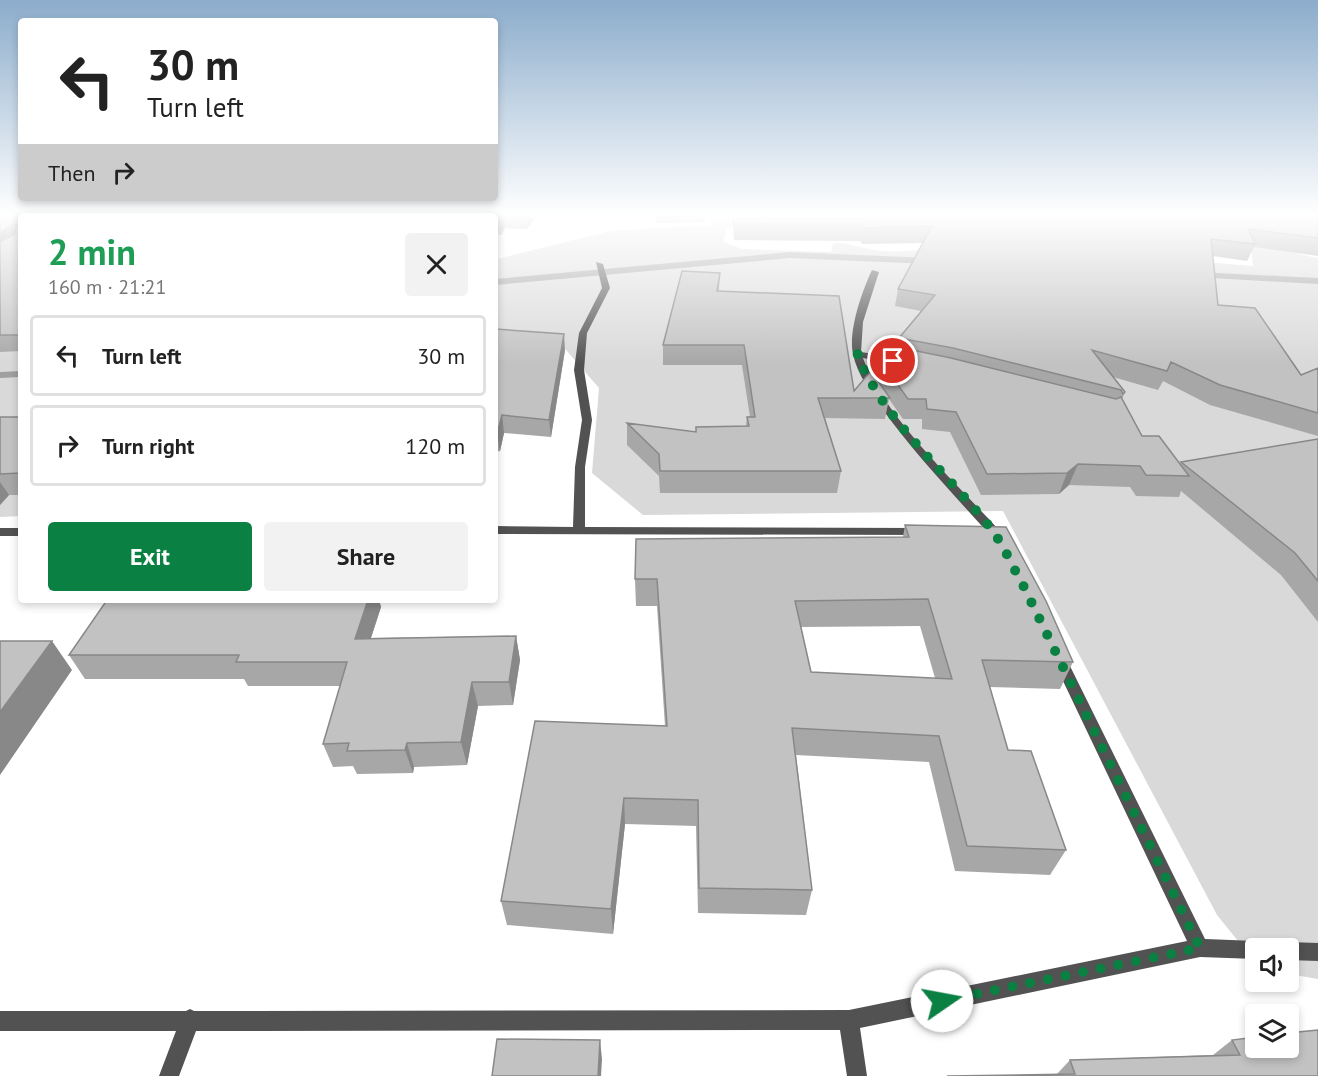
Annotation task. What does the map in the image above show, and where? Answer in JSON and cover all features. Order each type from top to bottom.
[{"type":"street","points":[[579,530],[580,467],[587,420],[579,370],[583,333],[606,288],[599,264]]},
{"type":"street","points":[[875,272],[857,330],[857,354],[866,376],[886,408],[997,537],[970,532]]},
{"type":"street","points":[[857,354],[911,364]]},
{"type":"street","points":[[498,530],[934,532]]},
{"type":"street","points":[[0,532],[18,532]]},
{"type":"street","points":[[1053,647],[1200,948]]},
{"type":"street","points":[[0,1020],[849,1020],[1200,948],[1245,950]]},
{"type":"street","points":[[1299,951],[1318,952]]},
{"type":"street","points":[[170,1076],[190,1019]]},
{"type":"street","points":[[849,1020],[857,1076]]},
{"type":"shaded area","points":[[498,263],[1219,263],[1253,266],[1253,263],[1318,263],[1318,979],[1299,976],[1299,938],[1245,938],[1245,950],[1217,915],[1003,511],[643,515],[592,473],[599,388],[560,343],[498,342]]},
{"type":"shaded area","points":[[18,323],[18,516],[0,517],[0,326]]},
{"type":"building","points":[[0,263],[18,263],[18,335],[0,335]]},
{"type":"building","points":[[912,263],[1214,263],[1218,305],[1255,308],[1301,375],[1318,368],[1318,413],[1220,385],[1171,362],[1167,371],[1092,350],[1125,392],[1123,394],[1121,390],[953,348],[899,338],[935,295],[898,289]]},
{"type":"building","points":[[682,271],[720,273],[717,291],[839,296],[854,391],[871,371],[890,398],[818,398],[841,471],[660,471],[659,454],[627,423],[696,432],[696,427],[749,426],[747,417],[755,417],[744,345],[663,345]]},
{"type":"building","points":[[498,329],[564,334],[549,420],[502,415],[498,430]]},
{"type":"building","points":[[892,346],[951,358],[1116,399],[1121,397],[1142,436],[1159,436],[1189,476],[1146,475],[1140,466],[1078,464],[1067,473],[987,474],[956,412],[927,409],[926,399],[908,399],[880,360]]},
{"type":"building","points":[[0,417],[18,417],[18,473],[0,474]]},
{"type":"building","points":[[1318,439],[1318,581],[1295,553],[1181,462]]},
{"type":"building","points":[[905,525],[1006,527],[1046,601],[1073,662],[982,660],[1008,750],[1031,751],[1066,850],[967,846],[939,736],[792,728],[812,890],[699,888],[698,800],[624,798],[611,909],[501,901],[535,721],[667,726],[657,579],[635,579],[636,539],[909,537]],"holes":[[[928,599],[952,679],[811,672],[795,601]]]},
{"type":"building","points":[[105,603],[367,603],[355,639],[516,636],[509,682],[472,682],[461,742],[407,743],[405,750],[347,751],[349,743],[323,744],[347,662],[236,662],[239,655],[69,655]]},
{"type":"building","points":[[0,641],[52,641],[0,712]]},
{"type":"building","points":[[1318,1030],[1318,1076],[947,1076],[1075,1074],[1070,1060],[1240,1055],[1232,1040],[1245,1038],[1245,1058],[1299,1058],[1299,1032]]},
{"type":"building","points":[[497,1039],[600,1040],[598,1076],[492,1076]]},
{"type":"waterway","points":[[498,282],[700,263]]},
{"type":"waterway","points":[[1197,275],[1318,281]]},
{"type":"waterway","points":[[0,375],[18,374]]},
{"type":"route","points":[[893,361],[857,354],[866,376],[886,408],[994,532],[1022,583],[1200,948],[942,1001]]}]
